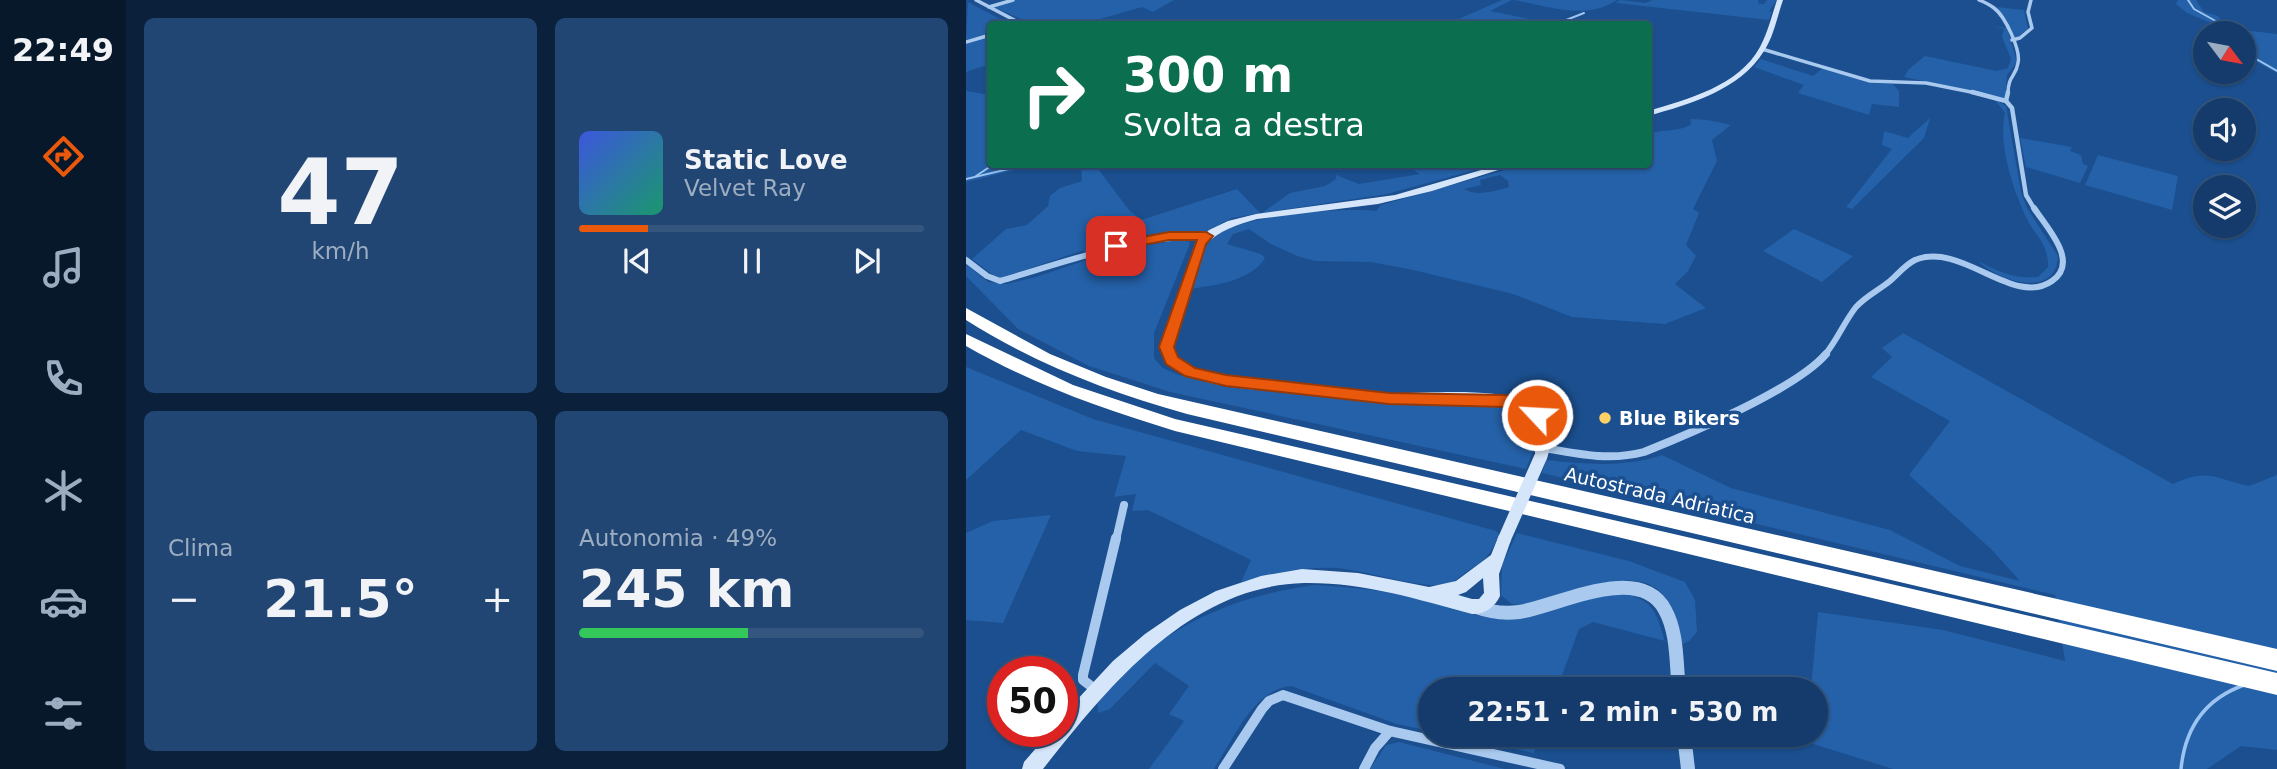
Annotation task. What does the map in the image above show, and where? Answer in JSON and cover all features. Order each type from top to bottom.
[{"type":"highway","name":"Autostrada Adriatica","points":[[966,313],[1049,361],[1098,382],[1187,408],[2277,660]]},
{"type":"highway","points":[[966,339],[1050,384],[1122,410],[1175,425],[2277,684]]},
{"type":"main road","points":[[1652,112],[1727,82],[1747,68],[1762,49],[1780,0]]},
{"type":"main road","points":[[1078,711],[1095,689],[1168,626],[1214,598],[1261,583],[1316,576],[1343,578],[1466,598],[1484,604],[1486,584],[1496,556],[1543,452],[1546,431],[1540,418],[1530,409],[1513,402],[1362,396],[1226,380],[1180,367],[1171,360],[1166,347],[1200,244],[1206,236],[1234,221],[1378,201],[1498,168]]},
{"type":"main road","points":[[1466,598],[1466,579],[1486,584]]},
{"type":"main road","points":[[1031,769],[1049,747]]},
{"type":"street","points":[[976,0],[1016,21]]},
{"type":"street","points":[[989,7],[1013,0]]},
{"type":"street","points":[[1979,0],[1994,8],[2006,22],[2020,62],[2010,75],[2006,101]]},
{"type":"street","points":[[2012,40],[2030,31],[2032,26],[2028,12],[2031,0]]},
{"type":"street","points":[[966,42],[987,36]]},
{"type":"street","points":[[1543,452],[1604,457],[1630,456],[1654,449],[1808,371],[1828,352],[1858,305],[1915,260],[1948,260],[1973,265],[2015,286],[2042,286],[2056,278],[2065,260],[2026,195],[2012,108],[2006,101],[1926,83],[1870,81],[1762,49]]},
{"type":"street","points":[[966,260],[987,276],[1000,281],[1135,242],[1169,236],[1206,236]]},
{"type":"street","points":[[1095,689],[1083,680],[1083,675],[1124,505]]},
{"type":"street","points":[[1486,584],[1497,606],[1507,612]]},
{"type":"street","points":[[1466,598],[1507,612],[1532,610],[1616,587],[1646,590],[1658,598],[1665,609],[1674,643],[1678,677]]},
{"type":"street","points":[[1223,769],[1262,709],[1276,697],[1290,696],[1390,731],[1560,769]]},
{"type":"street","points":[[1364,769],[1375,748],[1390,731]]},
{"type":"street","points":[[1685,747],[1688,769]]},
{"type":"shaded area","points":[[1017,0],[1174,0],[1153,12],[1142,7],[1093,21],[1026,21],[993,7]]},
{"type":"shaded area","points":[[1502,0],[1512,0],[1490,11],[1535,20],[1533,21],[1454,21]]},
{"type":"shaded area","points":[[1514,0],[1617,0],[1593,10],[1580,11]]},
{"type":"shaded area","points":[[1620,0],[1645,3],[1653,0],[1758,0],[1759,4],[1764,4],[1767,0],[1777,0],[1769,11],[1772,12],[1769,20],[1616,3]]},
{"type":"shaded area","points":[[2178,0],[2196,0],[2204,12],[2218,16],[2221,21],[2206,21],[2187,13],[2176,4]]},
{"type":"shaded area","points":[[968,2],[1003,21],[987,21],[987,34],[966,40]]},
{"type":"shaded area","points":[[1996,7],[2024,10],[2028,29],[2013,38],[2008,22]]},
{"type":"shaded area","points":[[1992,26],[2007,28],[2017,62],[2007,75],[2005,99],[1904,77],[1909,69],[1925,56],[1997,71],[2008,68],[2011,59],[2002,37],[2004,29]]},
{"type":"shaded area","points":[[2256,32],[2277,34],[2277,73],[2256,62]]},
{"type":"shaded area","points":[[987,37],[987,65],[966,72],[966,43]]},
{"type":"shaded area","points":[[1761,59],[1813,76],[1823,68],[1870,83],[1893,84],[1899,91],[1899,107],[1872,104],[1869,115],[1798,93],[1804,85],[1754,67]]},
{"type":"shaded area","points":[[966,91],[987,94],[987,168],[1024,168],[966,182]]},
{"type":"shaded area","points":[[1994,99],[2006,106],[2021,192],[2027,208],[2058,256],[2055,270],[2047,278],[2037,282],[2012,280],[1978,261],[2021,277],[2038,277],[2048,267],[2044,246],[2027,219],[2012,181],[2005,153],[2005,113]]},
{"type":"shaded area","points":[[1930,118],[1924,138],[1852,209],[1846,207],[1892,149],[1882,145],[1884,131],[1908,138]]},
{"type":"shaded area","points":[[1690,119],[1731,125],[1712,140],[1717,161],[1693,209],[1699,213],[1686,245],[1696,256],[1688,271],[1675,284],[1706,308],[1665,324],[1572,317],[1513,294],[1413,270],[1371,262],[1315,261],[1271,244],[1249,229],[1233,234],[1227,244],[1261,254],[1265,258],[1259,266],[1232,281],[1190,289],[1199,260],[1210,241],[1228,229],[1246,223],[1292,214],[1340,210],[1376,211],[1381,205],[1512,168],[1652,168],[1652,133],[1691,124]],"holes":[[[1500,175],[1508,181],[1509,187],[1480,193],[1464,189],[1481,185],[1480,180]]]},
{"type":"shaded area","points":[[2020,138],[2072,147],[2070,151],[2081,155],[2083,164],[2088,166],[2080,183],[2026,167]]},
{"type":"shaded area","points":[[2098,155],[2178,176],[2172,210],[2085,185]]},
{"type":"shaded area","points":[[1081,168],[1097,168],[1129,210],[1141,220],[1237,189],[1260,213],[1232,218],[1205,232],[1171,233],[1087,252],[1081,251],[1001,278],[972,259],[1006,229],[1027,225],[1048,206],[1050,196],[1060,188],[1082,181]]},
{"type":"shaded area","points":[[1409,168],[1476,168],[1387,194],[1262,213],[1290,193],[1325,186],[1336,179],[1336,175],[1359,184],[1420,174]]},
{"type":"shaded area","points":[[1794,229],[1853,256],[1822,282],[1763,251]]},
{"type":"shaded area","points":[[1179,240],[1190,242],[1189,246],[1154,333],[1154,358],[1163,368],[1225,387],[1366,401],[1493,405],[1516,410],[1531,422],[1538,438],[1526,469],[1170,392],[1089,366],[1018,329],[966,276],[966,264],[988,282],[1007,284],[1113,251]]},
{"type":"shaded area","points":[[1903,333],[2173,484],[2203,475],[2249,486],[2277,475],[2277,750],[2241,746],[2207,769],[1893,769],[1823,747],[1828,747],[1828,677],[1812,677],[1818,612],[1943,630],[2065,661],[2055,595],[1542,473],[1546,460],[1590,464],[1619,463],[1662,455],[1731,488],[1890,530],[1960,566],[2020,581],[1991,549],[1909,475],[1950,421],[1871,377],[1892,357],[1882,348]]},
{"type":"shaded area","points":[[966,367],[1093,419],[1499,534],[1484,559],[1447,584],[1409,582],[1336,568],[1288,571],[1241,582],[1251,560],[1148,510],[1132,511],[1136,494],[1114,497],[1126,456],[1077,451],[1021,430],[966,480]]},
{"type":"shaded area","points":[[1051,515],[1003,623],[966,620],[966,533],[993,521]]},
{"type":"shaded area","points":[[1517,533],[1629,561],[1685,582],[1695,600],[1697,632],[1689,641],[1680,645],[1674,618],[1666,599],[1650,585],[1634,581],[1595,584],[1522,605],[1512,604],[1501,595],[1502,565]]},
{"type":"shaded area","points":[[1314,585],[1363,589],[1446,604],[1485,617],[1619,594],[1633,596],[1647,603],[1658,619],[1665,641],[1593,622],[1579,629],[1561,677],[1418,677],[1418,728],[1397,724],[1291,686],[1278,690],[1255,706],[1214,769],[1149,769],[1184,721],[1169,714],[1189,686],[1155,663],[1110,709],[1098,713],[1097,699],[1149,650],[1175,632],[1212,612],[1272,593]]},
{"type":"shaded area","points":[[1399,742],[1505,769],[1370,769],[1386,745]]},
{"type":"shaded area","points":[[1506,747],[1536,747],[1534,753]]},
{"type":"waterway","points":[[2188,0],[2194,9],[2216,21]]},
{"type":"waterway","points":[[1564,21],[1584,13]]},
{"type":"waterway","points":[[2256,59],[2277,71]]},
{"type":"waterway","points":[[976,176],[988,168]]},
{"type":"waterway","points":[[966,179],[1013,168]]},
{"type":"waterway","points":[[2181,769],[2187,741],[2199,717],[2218,698],[2244,685]]},
{"type":"place","name":"Blue Bikers","points":[[1605,418]]},
{"type":"route","points":[[1116,246],[1169,236],[1206,236],[1200,244],[1166,347],[1171,360],[1191,372],[1226,380],[1389,398],[1506,401],[1520,404],[1537,415]]}]
